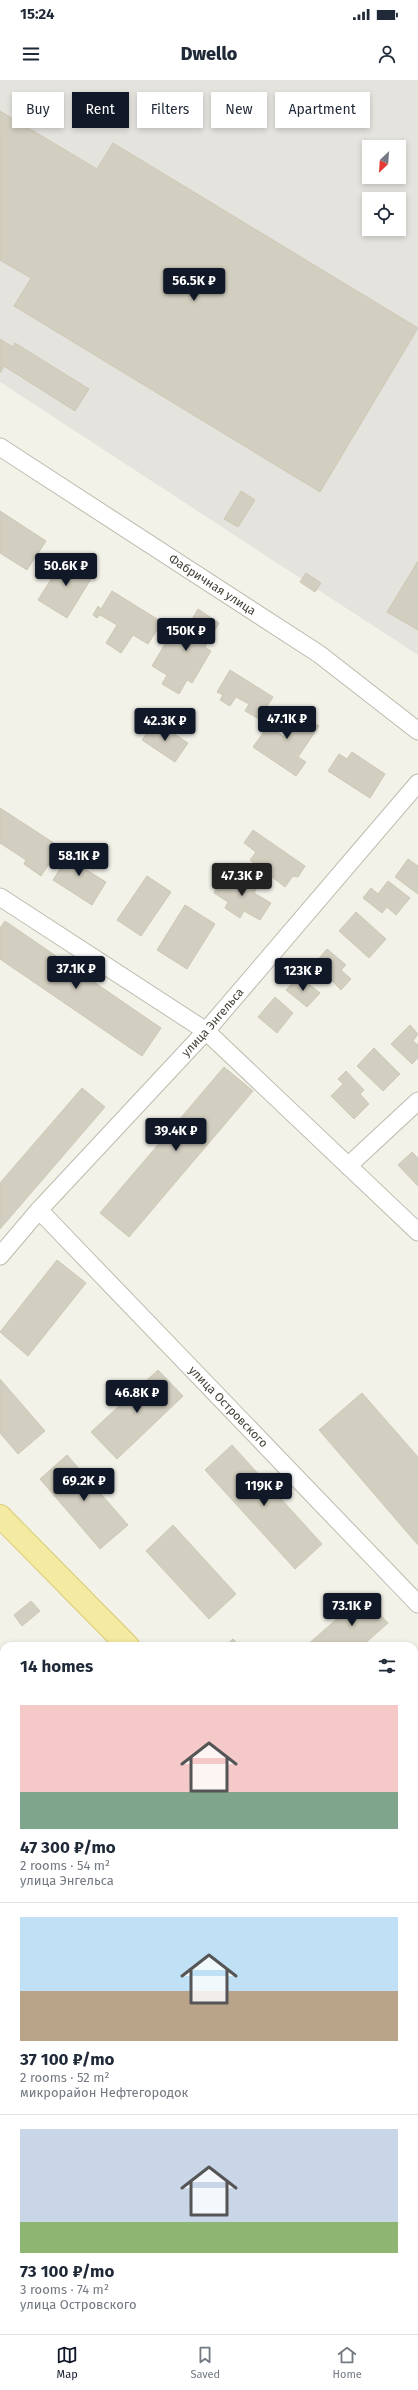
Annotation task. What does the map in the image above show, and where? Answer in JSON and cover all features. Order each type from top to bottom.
[{"type":"main road","points":[[0,1516],[119,1642]]},
{"type":"street","name":"Фабричная улица","points":[[0,447],[319,654],[418,731]]},
{"type":"street","name":"улица Энгельса","points":[[0,1256],[39,1210],[206,1031],[418,783]]},
{"type":"street","points":[[0,897],[206,1031],[418,1232]]},
{"type":"street","points":[[348,1166],[418,1101]]},
{"type":"street","name":"улица Островского","points":[[39,1210],[418,1604]]},
{"type":"shaded area","points":[[0,80],[418,80],[418,655],[0,382]]},
{"type":"building","points":[[0,111],[12,118],[12,128],[28,128],[97,169],[113,143],[418,328],[320,492],[14,306],[31,278],[0,260]]},
{"type":"building","points":[[0,339],[13,347],[15,343],[89,389],[75,411],[4,366],[0,373]]},
{"type":"building","points":[[241,491],[255,500],[238,527],[224,519]]},
{"type":"building","points":[[0,511],[46,541],[27,570],[0,553]]},
{"type":"building","points":[[65,557],[94,574],[67,618],[38,600]]},
{"type":"building","points":[[418,561],[418,630],[387,612]]},
{"type":"building","points":[[306,573],[321,583],[315,592],[300,582]]},
{"type":"building","points":[[112,591],[162,622],[148,644],[133,635],[121,653],[106,643],[117,625],[100,615],[97,618],[93,615],[98,606],[101,609]]},
{"type":"building","points":[[198,609],[219,623],[205,647],[211,651],[192,683],[187,680],[179,694],[162,684],[167,675],[152,666],[175,627],[180,631],[185,624],[188,626]]},
{"type":"building","points":[[230,670],[273,697],[259,719],[245,711],[249,704],[236,697],[230,706],[220,700],[223,695],[217,692]]},
{"type":"building","points":[[283,707],[298,717],[301,714],[319,726],[298,757],[306,762],[296,776],[253,747],[268,726],[286,738],[289,734],[272,722]]},
{"type":"building","points":[[155,721],[188,743],[175,762],[142,740]]},
{"type":"building","points":[[352,752],[385,774],[370,798],[328,771],[339,754],[347,759]]},
{"type":"building","points":[[0,808],[60,847],[41,876],[24,864],[26,860],[0,843]]},
{"type":"building","points":[[253,830],[305,866],[298,877],[293,876],[285,887],[250,860],[256,852],[244,843]]},
{"type":"building","points":[[76,844],[89,851],[80,866],[106,882],[92,905],[53,880]]},
{"type":"building","points":[[408,859],[418,866],[418,894],[395,877]]},
{"type":"building","points":[[226,872],[243,883],[246,879],[258,886],[254,893],[271,903],[260,920],[244,911],[240,918],[225,908],[228,902],[214,893]]},
{"type":"building","points":[[147,876],[171,892],[141,936],[117,920]]},
{"type":"building","points":[[388,881],[410,898],[396,915],[387,907],[382,913],[363,898],[371,888],[378,894]]},
{"type":"building","points":[[185,905],[215,924],[187,969],[157,950]]},
{"type":"building","points":[[356,912],[386,939],[369,958],[339,931]]},
{"type":"building","points":[[5,921],[161,1028],[142,1056],[0,959],[0,928]]},
{"type":"building","points":[[327,949],[346,965],[341,970],[351,979],[341,990],[315,963]]},
{"type":"building","points":[[299,976],[320,993],[307,1007],[286,990]]},
{"type":"building","points":[[275,997],[293,1013],[277,1033],[258,1017]]},
{"type":"building","points":[[410,1025],[418,1034],[413,1041],[418,1045],[418,1058],[412,1064],[391,1044]]},
{"type":"building","points":[[374,1048],[400,1074],[383,1091],[357,1066]]},
{"type":"building","points":[[224,1067],[253,1091],[129,1237],[100,1213]]},
{"type":"building","points":[[346,1071],[364,1090],[360,1094],[369,1104],[354,1119],[331,1096],[343,1084],[338,1079]]},
{"type":"building","points":[[82,1088],[105,1107],[0,1229],[0,1183]]},
{"type":"building","points":[[412,1152],[418,1158],[418,1186],[398,1165]]},
{"type":"building","points":[[57,1260],[86,1283],[28,1356],[0,1332]]},
{"type":"building","points":[[158,1370],[183,1396],[117,1459],[91,1432]]},
{"type":"building","points":[[0,1379],[45,1431],[18,1454],[0,1433]]},
{"type":"building","points":[[362,1393],[418,1457],[418,1545],[319,1430]]},
{"type":"building","points":[[232,1445],[322,1544],[295,1569],[205,1470]]},
{"type":"building","points":[[67,1455],[128,1525],[100,1549],[40,1479]]},
{"type":"building","points":[[173,1525],[236,1594],[209,1619],[146,1551]]},
{"type":"building","points":[[363,1596],[388,1623],[367,1642],[311,1642]]},
{"type":"building","points":[[31,1601],[40,1611],[22,1626],[14,1615]]}]
